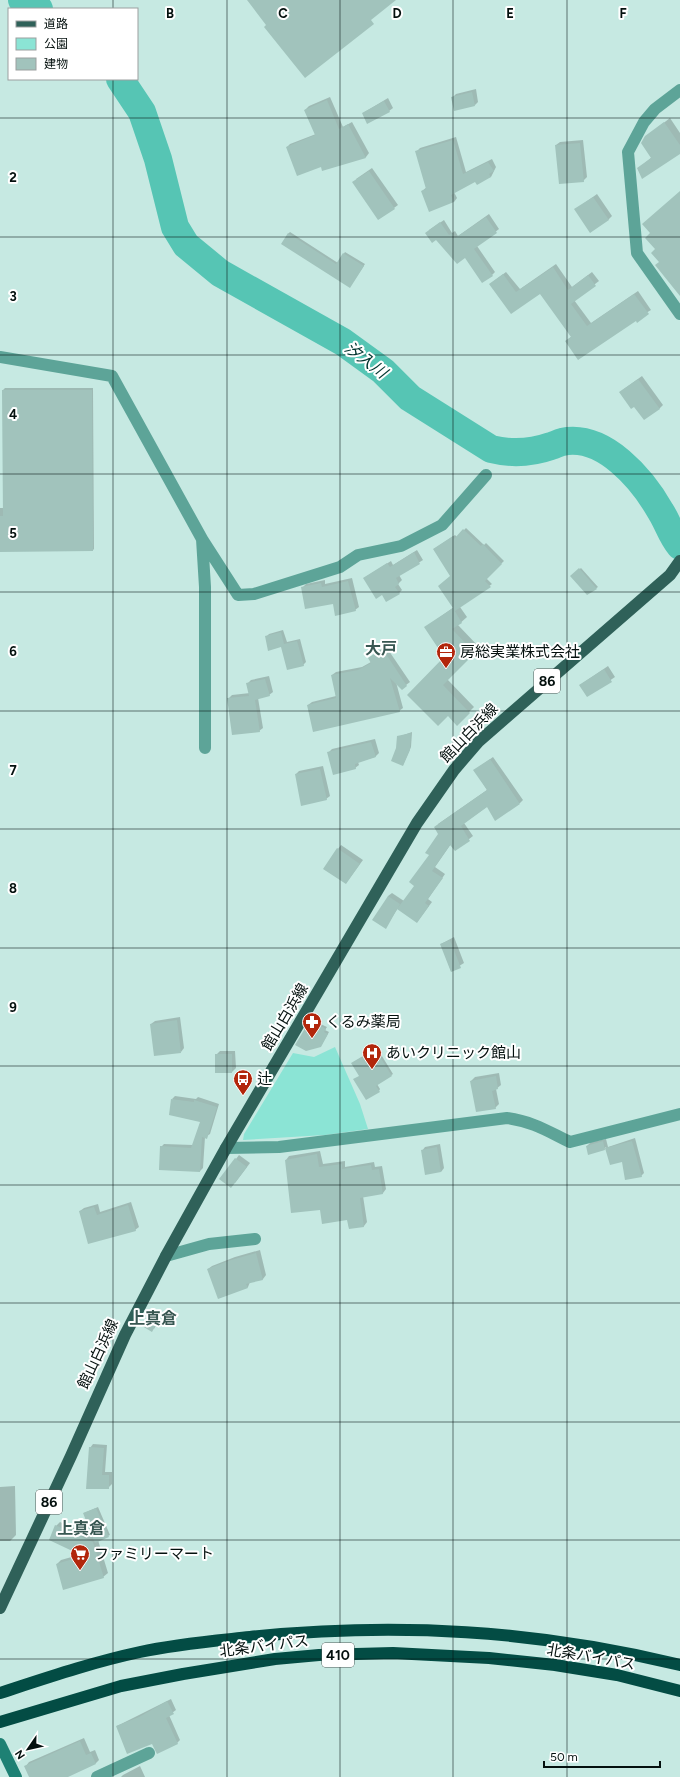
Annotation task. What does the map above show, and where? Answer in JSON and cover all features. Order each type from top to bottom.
[{"type":"highway","name":"北条バイパス","points":[[0,1693],[108,1660],[141,1652],[216,1641],[312,1632],[392,1629],[478,1632],[605,1649],[680,1665]]},
{"type":"highway","name":"北条バイパス","points":[[0,1722],[128,1685],[198,1671],[275,1659],[319,1655],[393,1653],[490,1658],[556,1665],[617,1675],[680,1691]]},
{"type":"main road","name":"館山白浜線","points":[[0,1608],[71,1456],[125,1335],[166,1256],[226,1148],[417,823],[454,770],[478,742],[670,575],[680,561]]},
{"type":"street","points":[[680,90],[651,114],[644,122],[628,152],[637,253],[680,314]]},
{"type":"street","points":[[0,357],[112,376],[202,539],[238,595],[254,594],[340,567],[358,555],[401,546],[442,525],[486,475]]},
{"type":"street","points":[[202,539],[205,587],[204,748]]},
{"type":"street","points":[[226,1148],[279,1147],[507,1118],[524,1120],[540,1126],[570,1142],[680,1114]]},
{"type":"street","points":[[166,1256],[209,1244],[255,1239]]},
{"type":"street","points":[[0,1744],[16,1777]]},
{"type":"street","points":[[97,1777],[149,1753]]},
{"type":"green space","points":[[335,1047],[360,1104],[368,1129],[325,1135],[243,1140],[244,1134],[293,1053],[314,1057]]},
{"type":"building","points":[[247,0],[396,0],[371,20],[374,24],[305,78],[264,27],[266,25]]},
{"type":"building","points":[[472,92],[475,106],[454,111],[451,97]]},
{"type":"building","points":[[327,100],[339,129],[348,124],[366,158],[322,171],[321,167],[297,176],[286,147],[315,135],[304,110]]},
{"type":"building","points":[[384,101],[390,112],[367,124],[362,113]]},
{"type":"building","points":[[664,122],[680,145],[680,154],[642,179],[637,168],[651,158],[641,143],[645,136]]},
{"type":"building","points":[[453,140],[463,174],[488,162],[494,171],[489,174],[491,177],[477,185],[475,182],[451,195],[454,202],[429,212],[421,191],[426,189],[415,151]]},
{"type":"building","points":[[580,143],[584,182],[559,184],[555,145]]},
{"type":"building","points":[[369,171],[395,209],[378,220],[352,182]]},
{"type":"building","points":[[680,191],[680,296],[655,265],[659,262],[651,253],[655,249],[645,238],[650,233],[642,224]]},
{"type":"building","points":[[593,197],[609,220],[590,233],[574,209]]},
{"type":"building","points":[[486,217],[497,233],[474,249],[493,276],[482,283],[465,258],[457,264],[436,240],[432,243],[425,233],[440,222],[449,235],[452,233],[455,238]]},
{"type":"building","points":[[288,233],[336,264],[343,253],[364,266],[350,288],[281,244]]},
{"type":"building","points":[[553,267],[568,290],[588,275],[596,286],[571,304],[587,326],[634,294],[649,314],[578,360],[565,341],[571,337],[540,294],[511,314],[489,284],[503,274],[516,292]]},
{"type":"building","points":[[638,379],[660,409],[644,420],[634,407],[631,409],[619,392]]},
{"type":"building","points":[[2,390],[92,390],[93,551],[0,552],[0,516],[3,516]]},
{"type":"building","points":[[463,529],[481,546],[483,544],[502,564],[485,581],[491,587],[455,611],[438,586],[450,576],[433,549],[453,536],[454,539]]},
{"type":"building","points":[[414,552],[420,564],[396,578],[399,584],[395,587],[400,594],[386,602],[382,595],[376,599],[363,578],[387,563],[390,567]]},
{"type":"building","points":[[579,568],[597,589],[587,595],[570,576]]},
{"type":"building","points":[[348,581],[356,611],[335,616],[333,604],[305,609],[301,587],[321,583],[322,587]]},
{"type":"building","name":"房総実業株式会社","points":[[453,608],[462,623],[452,629],[475,653],[443,685],[470,713],[457,726],[448,716],[438,726],[407,695],[444,657],[424,627]]},
{"type":"building","points":[[281,632],[284,644],[297,641],[304,666],[287,670],[281,647],[268,651],[265,636]]},
{"type":"building","points":[[379,651],[382,655],[386,654],[407,686],[402,690],[390,678],[400,712],[313,732],[307,705],[336,698],[331,675],[358,670],[371,663],[368,658]]},
{"type":"building","points":[[604,669],[612,682],[587,697],[579,685]]},
{"type":"building","points":[[265,679],[270,696],[255,700],[260,732],[232,735],[227,698],[249,696],[246,683]]},
{"type":"building","points":[[411,733],[410,750],[403,766],[391,761],[396,748],[397,736]]},
{"type":"building","points":[[371,742],[376,757],[355,764],[356,769],[333,775],[327,752]]},
{"type":"building","points":[[490,759],[520,804],[495,821],[487,807],[461,826],[470,841],[455,851],[450,845],[432,871],[443,878],[425,903],[429,906],[417,923],[397,909],[414,886],[409,882],[429,855],[425,853],[438,834],[434,827],[487,790],[473,770]]},
{"type":"building","points":[[320,769],[327,800],[301,806],[295,774]]},
{"type":"building","points":[[337,848],[360,864],[346,884],[323,869]]},
{"type":"building","points":[[388,896],[400,904],[386,929],[372,920]]},
{"type":"building","points":[[450,940],[461,968],[451,972],[440,944]]},
{"type":"building","points":[[177,1020],[181,1053],[154,1056],[150,1024]]},
{"type":"building","name":"くるみ薬局","points":[[310,1020],[326,1029],[324,1032],[328,1034],[321,1047],[306,1051],[295,1045]]},
{"type":"building","name":"あいクリニック館山","points":[[375,1049],[392,1076],[376,1086],[380,1092],[366,1100],[353,1079],[359,1076],[351,1063]]},
{"type":"building","points":[[215,1054],[232,1054],[232,1073],[215,1073]]},
{"type":"building","points":[[496,1076],[498,1089],[492,1091],[496,1109],[476,1112],[470,1081]]},
{"type":"building","points":[[171,1099],[194,1102],[194,1100],[217,1107],[207,1139],[202,1137],[200,1172],[159,1170],[160,1146],[191,1148],[200,1122],[169,1115]]},
{"type":"building","points":[[603,1141],[605,1150],[588,1155],[586,1146]]},
{"type":"building","points":[[632,1141],[642,1177],[625,1180],[622,1162],[610,1165],[605,1148]]},
{"type":"building","points":[[437,1147],[441,1172],[425,1175],[421,1150]]},
{"type":"building","points":[[317,1154],[319,1167],[342,1164],[342,1169],[371,1165],[372,1170],[379,1169],[383,1194],[360,1198],[364,1227],[349,1229],[347,1220],[322,1224],[320,1210],[291,1213],[285,1160]]},
{"type":"building","points":[[235,1158],[247,1167],[231,1188],[219,1179]]},
{"type":"building","points":[[128,1205],[136,1231],[88,1244],[79,1211],[94,1207],[97,1215]]},
{"type":"building","points":[[256,1253],[263,1280],[246,1284],[248,1288],[218,1299],[207,1269]]},
{"type":"building","points":[[148,1315],[158,1321],[152,1332],[142,1326]]},
{"type":"building","points":[[89,1447],[104,1448],[102,1475],[109,1475],[109,1489],[86,1489]]},
{"type":"building","points":[[96,1508],[109,1537],[95,1543],[83,1513]]},
{"type":"building","name":"ファミリーマート","points":[[55,1525],[93,1542],[104,1578],[63,1590],[56,1564],[83,1556],[49,1540]]},
{"type":"building","points":[[167,1701],[174,1714],[166,1718],[178,1744],[157,1754],[152,1744],[127,1754],[116,1726],[139,1717]]},
{"type":"building","points":[[80,1741],[86,1755],[91,1753],[96,1764],[68,1777],[29,1777],[24,1766]]},
{"type":"waterway","name":"汐入川","points":[[22,0],[37,8]]},
{"type":"waterway","name":"汐入川","points":[[121,80],[142,112],[158,159],[175,227],[186,245],[220,273],[343,342],[383,371],[410,398],[491,449],[506,452],[528,451],[562,442],[578,441],[593,445],[607,452],[633,473],[644,486],[661,512],[674,538],[680,546]]},
{"type":"place","name":"房総実業株式会社","points":[[446,669]]},
{"type":"place","name":"くるみ薬局","points":[[312,1039]]},
{"type":"place","name":"あいクリニック館山","points":[[372,1070]]},
{"type":"place","name":"辻","points":[[243,1096]]},
{"type":"place","name":"ファミリーマート","points":[[80,1571]]},
{"type":"district","name":"大戸","points":[[381,648]]},
{"type":"district","name":"上真倉","points":[[153,1318]]},
{"type":"district","name":"上真倉","points":[[81,1528]]}]
